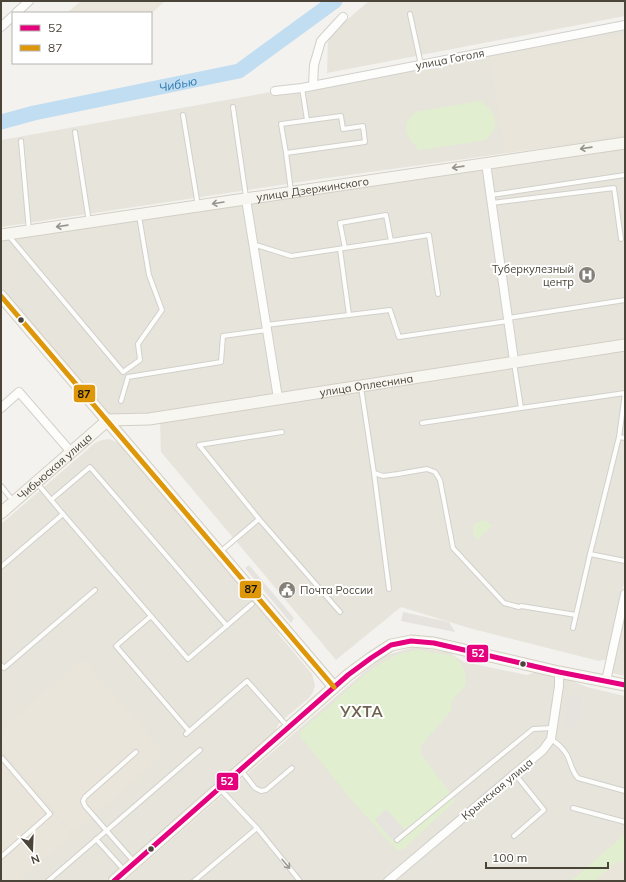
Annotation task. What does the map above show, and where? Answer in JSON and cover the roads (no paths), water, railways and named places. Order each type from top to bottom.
[{"type":"street","points":[[17,12],[29,1]]},
{"type":"street","points":[[1,27],[12,17]]},
{"type":"street","points":[[313,86],[314,65],[321,41],[343,17]]},
{"type":"street","name":"улица Гоголя","points":[[275,92],[313,86],[625,25]]},
{"type":"street","name":"улица Дзержинского","points":[[4,235],[625,143]]},
{"type":"street","points":[[486,163],[514,361]]},
{"type":"street","points":[[246,199],[278,398]]},
{"type":"street","points":[[1,296],[334,687]]},
{"type":"street","name":"улица Оплеснина","points":[[108,420],[149,419],[514,361],[625,345]]},
{"type":"street","points":[[1,408],[19,392],[71,452]]},
{"type":"street","name":"Чибьюская улица","points":[[1,513],[108,420]]},
{"type":"street","points":[[606,681],[625,594]]},
{"type":"street","points":[[114,881],[334,687],[371,658],[391,645],[411,641],[434,643],[559,672],[625,685]]},
{"type":"street","name":"Крымская улица","points":[[388,881],[543,750],[550,739],[559,686],[559,672]]},
{"type":"lane","points":[[410,14],[421,65]]},
{"type":"lane","points":[[302,88],[307,120]]},
{"type":"lane","points":[[233,107],[246,199]]},
{"type":"lane","points":[[182,115],[198,206]]},
{"type":"lane","points":[[286,153],[365,142],[363,126],[343,128],[341,116],[281,124],[291,192]]},
{"type":"lane","points":[[75,132],[89,222]]},
{"type":"lane","points":[[21,141],[29,231]]},
{"type":"lane","points":[[491,199],[625,175]]},
{"type":"lane","points":[[491,199],[614,188],[621,239]]},
{"type":"lane","points":[[4,235],[123,372],[140,360],[138,344],[162,310],[149,275],[139,215]]},
{"type":"lane","points":[[349,315],[340,223],[386,215],[391,241]]},
{"type":"lane","points":[[253,244],[291,256],[429,235],[438,294]]},
{"type":"lane","points":[[121,401],[128,376],[221,362],[223,336],[266,327],[390,310],[399,337],[625,300]]},
{"type":"lane","points":[[514,361],[521,408]]},
{"type":"lane","points":[[360,386],[374,473],[389,589]]},
{"type":"lane","points":[[422,423],[624,393],[619,437],[573,628]]},
{"type":"lane","points":[[282,432],[199,445],[259,519],[340,612]]},
{"type":"lane","points":[[619,437],[625,438]]},
{"type":"lane","points":[[51,500],[90,467],[227,626]]},
{"type":"lane","points":[[374,473],[383,476],[427,469],[435,472],[440,480],[453,548],[504,603],[519,607],[521,606],[576,615]]},
{"type":"lane","points":[[36,482],[188,659],[252,604]]},
{"type":"lane","points":[[1,486],[14,502]]},
{"type":"lane","points":[[1,567],[63,514]]},
{"type":"lane","points":[[220,552],[259,519]]},
{"type":"lane","points":[[590,554],[625,561]]},
{"type":"lane","points":[[1,664],[4,668],[95,590]]},
{"type":"lane","points":[[151,616],[116,646],[188,732],[247,681],[288,728]]},
{"type":"lane","points":[[397,840],[533,729],[552,728]]},
{"type":"lane","points":[[550,739],[557,743],[567,754],[574,773],[578,778],[625,791]]},
{"type":"lane","points":[[48,881],[200,750]]},
{"type":"lane","points":[[135,863],[85,806],[83,801],[85,797],[136,752]]},
{"type":"lane","points":[[1,759],[2,758],[50,814],[1,857]]},
{"type":"lane","points":[[241,770],[255,788],[261,791],[266,790],[292,768]]},
{"type":"lane","points":[[514,774],[544,810],[514,836]]},
{"type":"lane","points":[[220,788],[257,828],[300,881]]},
{"type":"lane","points":[[573,808],[625,822]]},
{"type":"lane","points":[[194,881],[257,828]]},
{"type":"lane","points":[[96,839],[125,872]]},
{"type":"waterway","name":"Чибью","points":[[1,122],[34,113],[239,71],[335,1]]},
{"type":"place","name":"Туберкулезный центр","points":[[587,275]]},
{"type":"place","name":"Почта России","points":[[287,590]]},
{"type":"district","name":"УХТА","points":[[362,711]]}]
